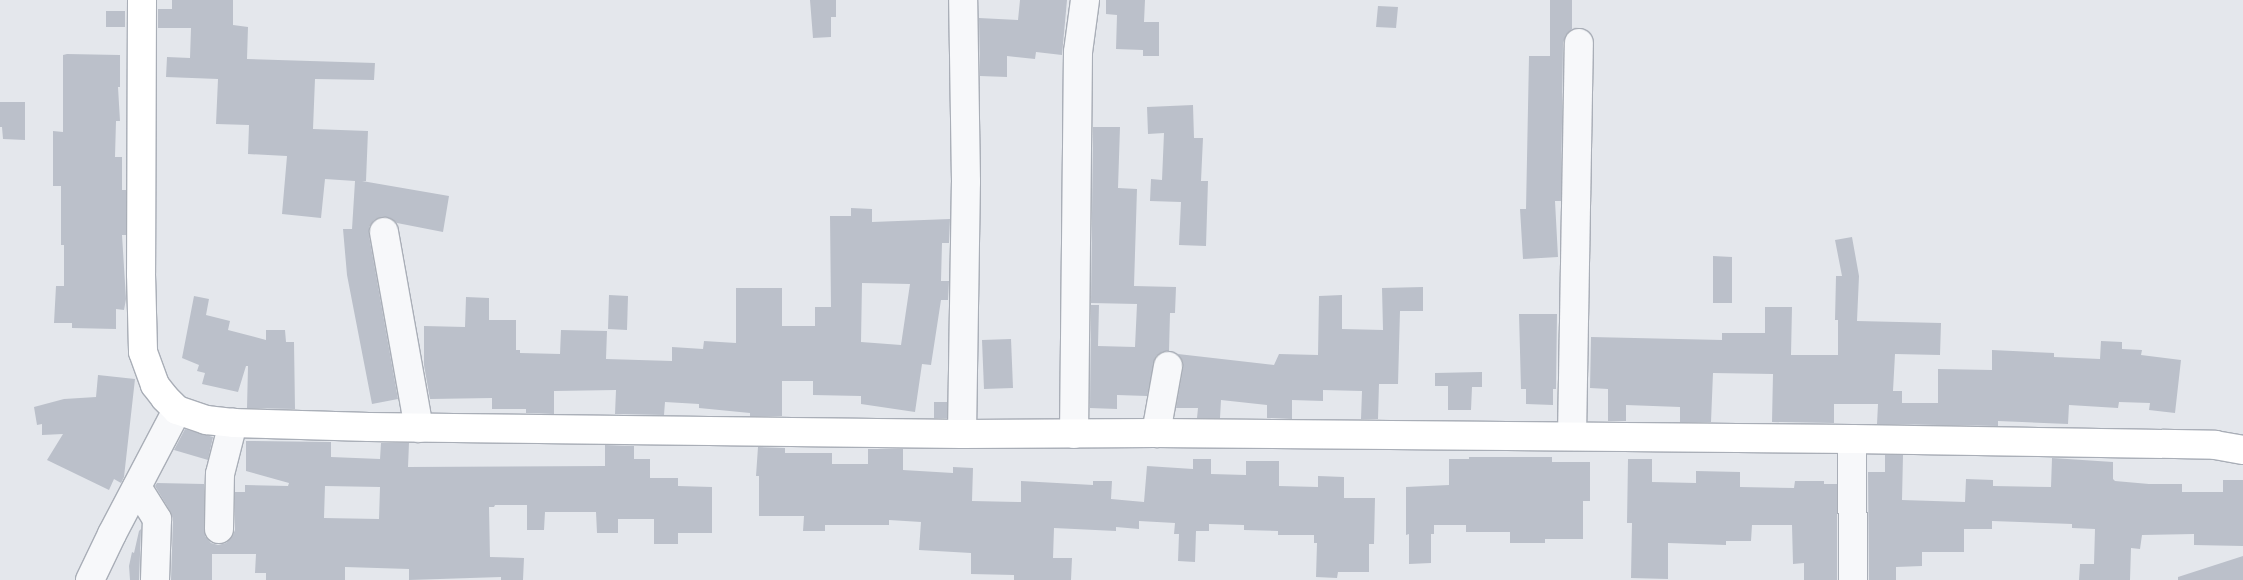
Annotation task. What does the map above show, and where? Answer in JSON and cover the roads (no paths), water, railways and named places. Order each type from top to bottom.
[{"type":"main road","points":[[142,0],[141,274],[143,352],[155,385],[177,410],[206,420],[233,423],[419,428],[962,434],[1156,433],[1852,439],[2215,445],[2243,450]]},
{"type":"street","points":[[962,434],[966,182],[963,0]]},
{"type":"street","points":[[1074,434],[1078,52],[1085,0]]},
{"type":"street","points":[[1572,436],[1578,43]]},
{"type":"street","points":[[384,232],[419,428]]},
{"type":"street","points":[[1156,433],[1168,366]]},
{"type":"street","points":[[90,580],[177,410]]},
{"type":"street","points":[[219,529],[220,474],[233,423]]},
{"type":"street","points":[[1852,439],[1853,580]]},
{"type":"street","points":[[137,487],[157,518],[155,580]]}]
